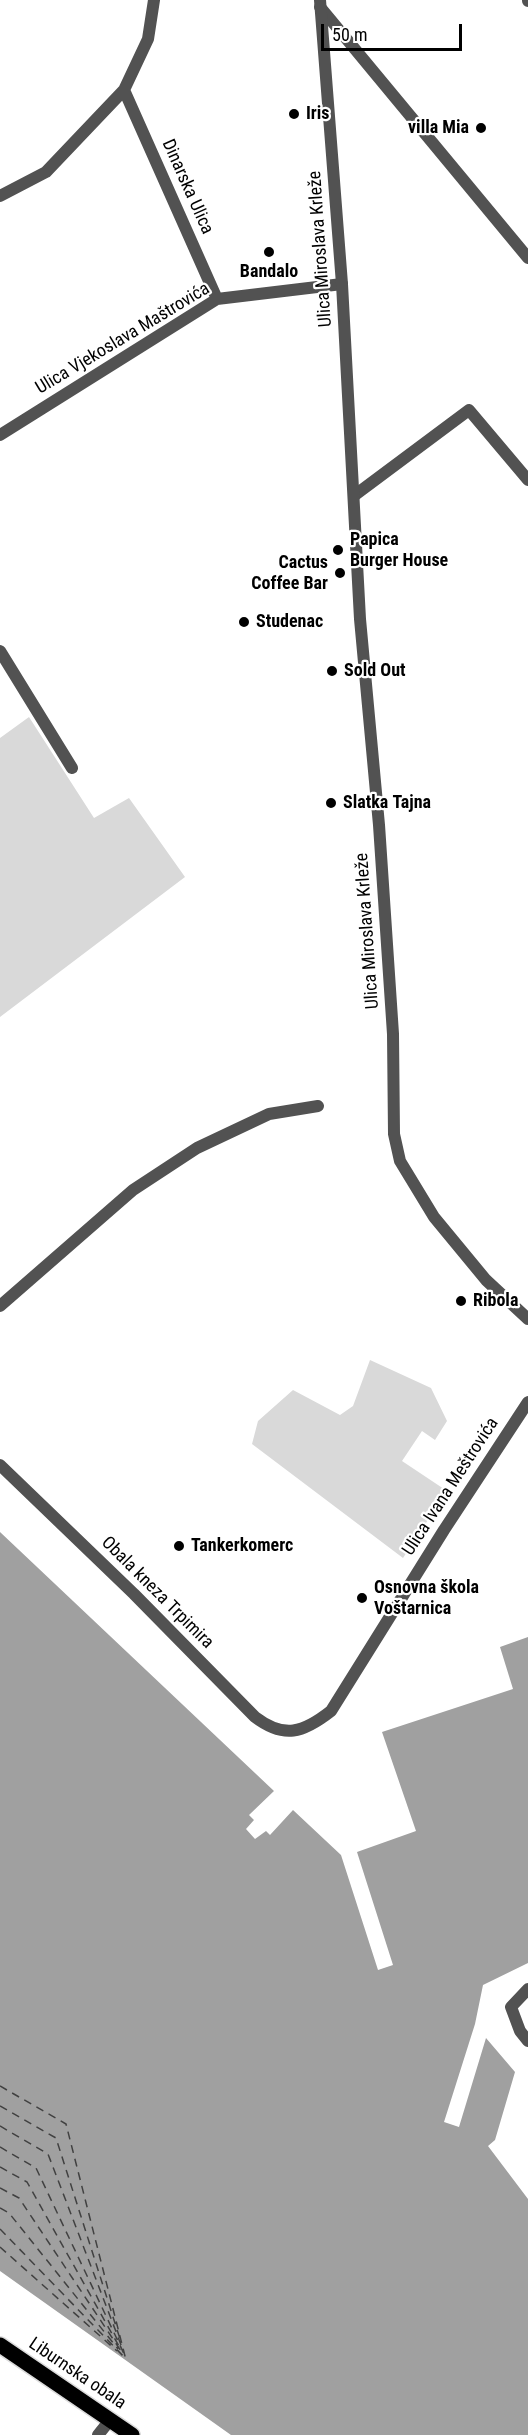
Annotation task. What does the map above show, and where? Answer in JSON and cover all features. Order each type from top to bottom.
[{"type":"main road","name":"Liburnska obala","points":[[0,2345],[132,2435]]},
{"type":"street","points":[[0,196],[45,172],[124,90],[148,39],[154,0]]},
{"type":"street","points":[[320,3],[528,257]]},
{"type":"street","name":"Ulica Miroslava Krleže","points":[[320,3],[342,284],[360,619],[379,825],[393,1034],[394,1134],[400,1161],[434,1217],[486,1280],[528,1319]]},
{"type":"street","name":"Dinarska Ulica","points":[[124,90],[217,299]]},
{"type":"street","name":"Ulica Vjekoslava Maštrovića","points":[[0,435],[217,299],[342,284]]},
{"type":"street","points":[[355,495],[469,410],[528,480]]},
{"type":"street","points":[[0,651],[72,768]]},
{"type":"street","points":[[0,1306],[133,1190],[197,1148],[269,1114],[318,1106]]},
{"type":"street","name":"Ulica Ivana Meštrovića","points":[[296,1731],[310,1726],[331,1711],[444,1530],[528,1402]]},
{"type":"street","name":"Obala kneza Trpimira","points":[[0,1465],[134,1594],[255,1717],[269,1727],[282,1731],[296,1731]]},
{"type":"street","points":[[528,1989],[511,2007],[520,2031],[528,2041]]},
{"type":"street","points":[[98,2435],[110,2420]]},
{"type":"shaded area","points":[[29,717],[94,818],[129,798],[185,877],[0,1017],[0,738]]},
{"type":"shaded area","points":[[370,1360],[431,1388],[447,1421],[435,1440],[422,1431],[402,1461],[447,1491],[403,1558],[252,1444],[258,1421],[293,1390],[340,1415],[353,1406]]},
{"type":"shaded area","points":[[0,1532],[274,1791],[249,1815],[254,1820],[246,1829],[255,1839],[266,1831],[270,1835],[293,1810],[341,1855],[378,1970],[393,1965],[357,1852],[416,1831],[382,1732],[513,1689],[500,1647],[528,1637],[528,1963],[483,1985],[475,2024],[444,2122],[459,2127],[486,2038],[515,2072],[495,2140],[488,2146],[528,2199],[528,2435],[231,2435],[0,2271]]},
{"type":"ferry route","points":[[0,2086],[66,2124],[126,2360]]},
{"type":"ferry route","points":[[0,2106],[56,2138],[121,2342]]},
{"type":"ferry route","points":[[0,2126],[48,2154],[123,2350]]},
{"type":"ferry route","points":[[0,2147],[36,2168],[125,2356]]},
{"type":"ferry route","points":[[0,2167],[27,2182],[120,2348]]},
{"type":"ferry route","points":[[0,2188],[19,2198],[123,2354]]},
{"type":"ferry route","points":[[0,2208],[9,2213],[118,2349]]},
{"type":"ferry route","points":[[0,2229],[126,2359]]},
{"type":"ferry route","points":[[0,2247],[117,2351]]},
{"type":"place","name":"Iris","points":[[294,114]]},
{"type":"place","name":"villa Mia","points":[[481,128]]},
{"type":"place","name":"Bandalo","points":[[269,252]]},
{"type":"place","name":"Papica Burger House","points":[[338,550]]},
{"type":"place","name":"Cactus Coffee Bar","points":[[340,573]]},
{"type":"place","name":"Studenac","points":[[244,622]]},
{"type":"place","name":"Sold Out","points":[[332,671]]},
{"type":"place","name":"Slatka Tajna","points":[[331,803]]},
{"type":"place","name":"Ribola","points":[[461,1301]]},
{"type":"place","name":"Tankerkomerc","points":[[179,1546]]},
{"type":"place","name":"Osnovna škola Voštarnica","points":[[362,1598]]}]
